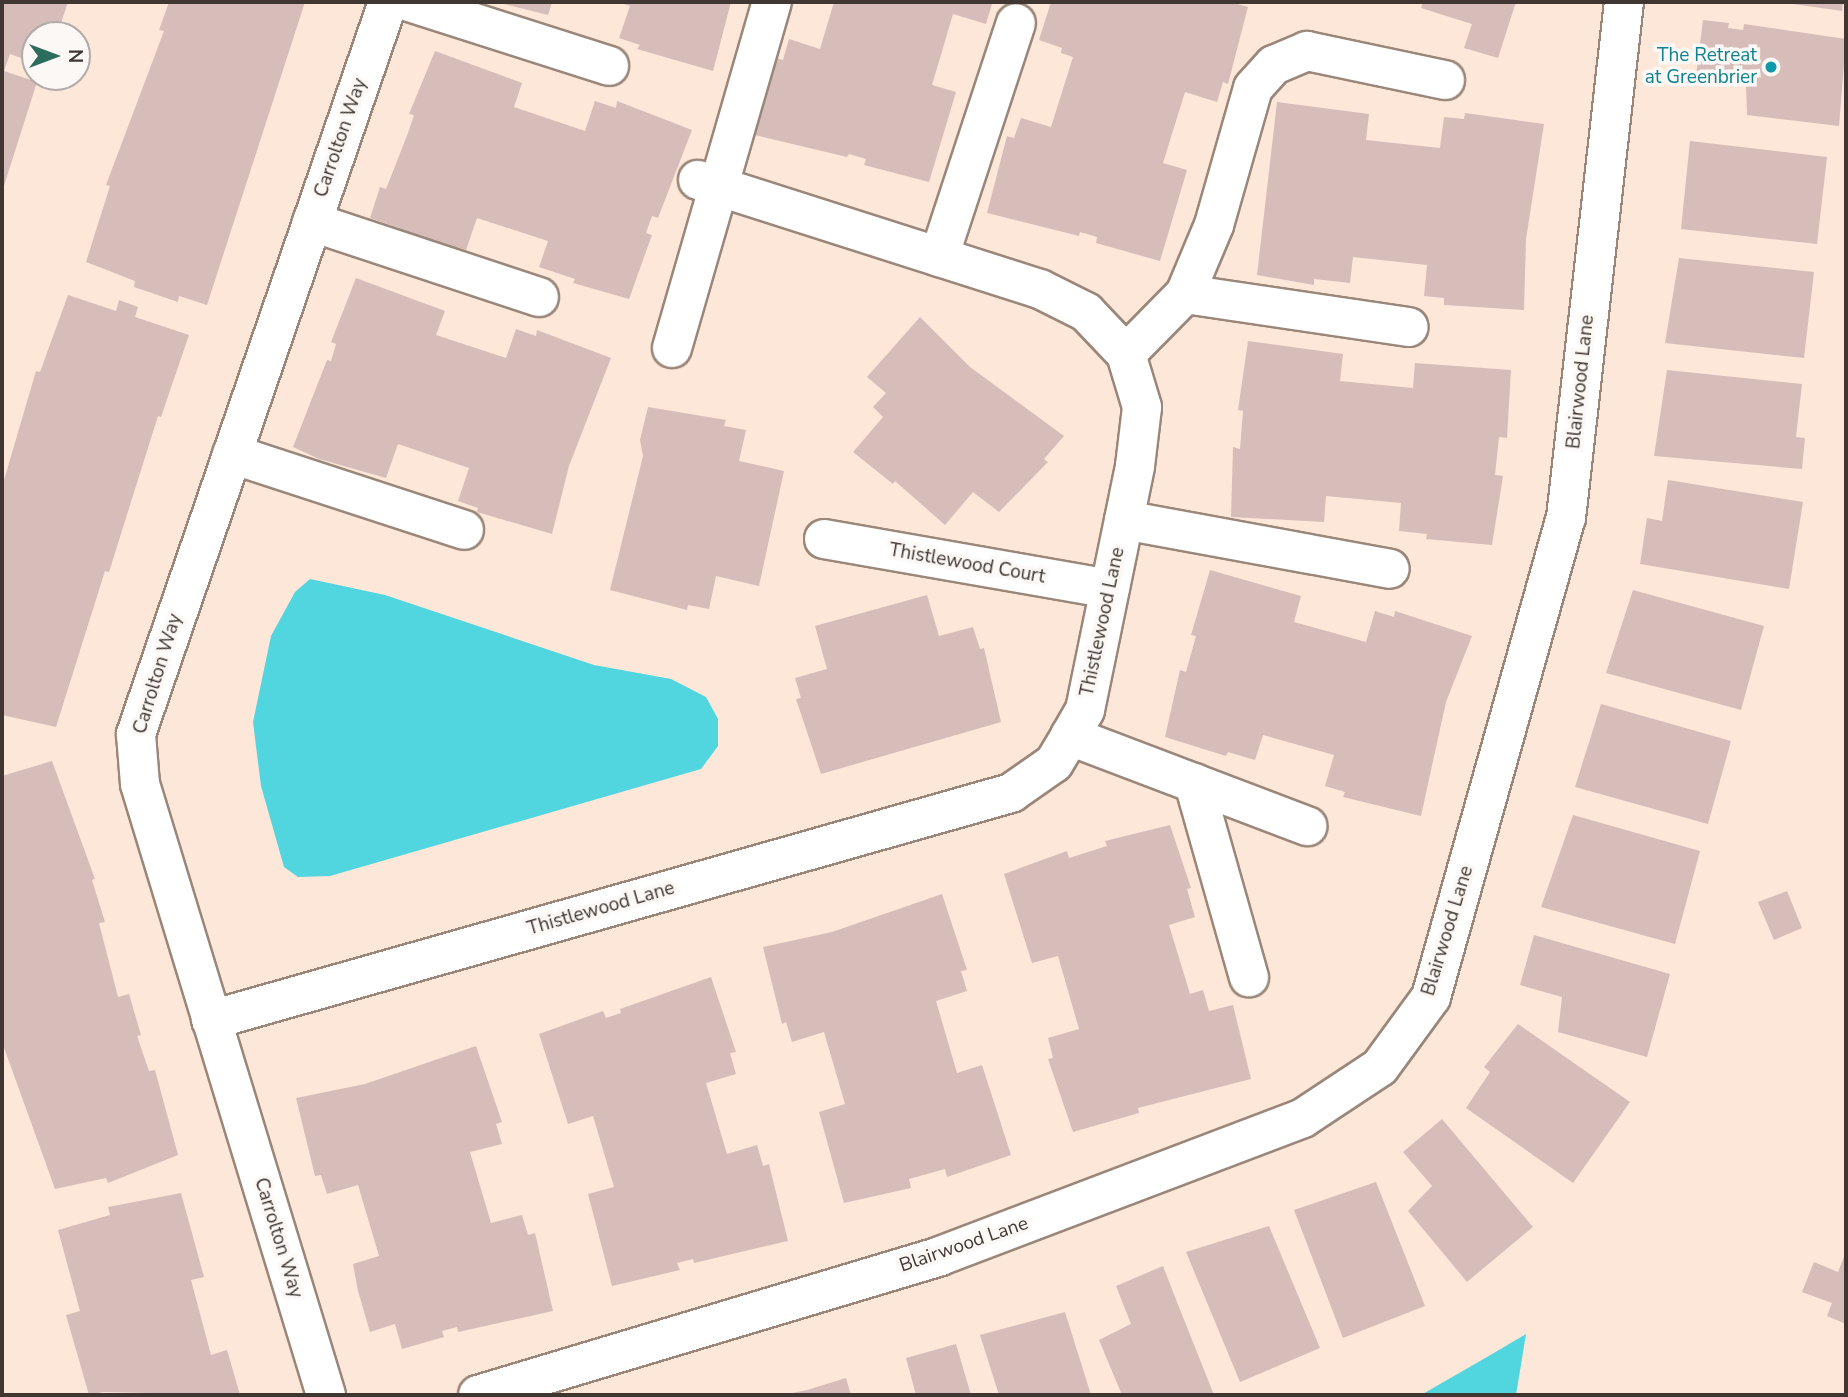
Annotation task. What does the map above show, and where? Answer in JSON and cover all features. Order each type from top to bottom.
[{"type":"street","name":"Carrolton Way","points":[[326,1395],[140,784],[136,734],[388,2]]},
{"type":"street","points":[[409,2],[609,66]]},
{"type":"street","points":[[671,348],[708,183],[772,2]]},
{"type":"street","name":"Blairwood Lane","points":[[478,1395],[940,1256],[1303,1118],[1380,1067],[1431,997],[1566,518],[1624,2]]},
{"type":"street","points":[[939,257],[1016,23]]},
{"type":"street","points":[[1126,354],[1185,294],[1214,225],[1253,88],[1274,65],[1307,51],[1445,80]]},
{"type":"street","name":"Thistlewood Lane","points":[[211,1020],[1011,793],[1054,763],[1085,710],[1124,520],[1142,407],[1126,354],[1086,313],[1040,289],[708,183]]},
{"type":"street","points":[[312,222],[539,297]]},
{"type":"street","points":[[1185,294],[1409,327]]},
{"type":"street","points":[[232,454],[464,530]]},
{"type":"street","points":[[1124,520],[1390,569]]},
{"type":"street","name":"Thistlewood Court","points":[[824,539],[1110,589]]},
{"type":"street","points":[[1070,736],[1307,826]]},
{"type":"street","points":[[1194,783],[1249,977]]},
{"type":"water","points":[[310,579],[385,595],[594,665],[671,679],[706,697],[718,719],[718,746],[701,769],[330,876],[298,877],[284,867],[261,786],[253,722],[271,636],[295,592]]},
{"type":"water","points":[[1526,1334],[1516,1395],[1421,1395],[1487,1357]]},
{"type":"building","points":[[2,2],[68,2],[62,21],[21,21],[21,58],[10,54],[4,71],[21,77],[21,91],[34,91],[2,192]]},
{"type":"building","points":[[169,2],[305,2],[207,305],[179,296],[178,302],[134,287],[135,281],[86,262],[110,186],[106,185],[164,31],[159,30]]},
{"type":"building","points":[[496,2],[552,2],[548,15]]},
{"type":"building","points":[[619,2],[731,2],[713,71],[637,49],[640,45],[619,38],[630,6]]},
{"type":"building","points":[[834,2],[998,2],[992,4],[986,24],[953,14],[932,85],[956,92],[929,182],[864,165],[866,159],[849,154],[847,157],[755,135],[776,58],[783,60],[789,39],[820,49]]},
{"type":"building","points":[[1051,2],[1231,2],[1248,7],[1228,84],[1223,82],[1217,102],[1185,92],[1163,163],[1187,170],[1160,261],[1096,243],[1097,237],[1080,232],[1079,236],[987,213],[1007,136],[1014,138],[1021,118],[1051,127],[1073,57],[1061,53],[1062,48],[1039,40]]},
{"type":"building","points":[[1423,2],[1516,2],[1498,58],[1464,48],[1472,24],[1421,8]]},
{"type":"building","points":[[1779,2],[1843,2],[1842,11]]},
{"type":"building","name":"The Retreat at Greenbrier","points":[[1703,20],[1729,23],[1728,28],[1743,30],[1744,24],[1846,39],[1839,126],[1747,115],[1746,82],[1696,76]]},
{"type":"building","points":[[435,51],[522,83],[514,107],[585,131],[595,101],[616,108],[617,101],[692,130],[658,218],[652,216],[646,233],[652,235],[629,299],[573,283],[575,279],[539,267],[548,241],[477,218],[466,250],[397,232],[399,228],[370,218],[380,187],[386,189],[408,133],[414,115],[409,114]]},
{"type":"building","points":[[1277,102],[1369,114],[1366,140],[1440,148],[1444,117],[1464,119],[1465,113],[1544,124],[1526,239],[1524,310],[1444,305],[1444,298],[1424,296],[1427,265],[1353,257],[1350,283],[1314,279],[1314,285],[1257,275]]},
{"type":"building","points":[[1690,141],[1827,157],[1817,244],[1681,229]]},
{"type":"building","points":[[1679,258],[1814,272],[1804,358],[1665,343]]},
{"type":"building","points":[[356,278],[445,311],[436,335],[506,358],[516,329],[536,336],[537,330],[611,358],[569,466],[552,534],[477,512],[478,508],[458,501],[469,468],[398,444],[386,478],[319,459],[293,447],[327,360],[331,361],[336,344],[331,342]]},
{"type":"building","points":[[68,295],[116,311],[119,300],[138,307],[135,317],[189,335],[161,417],[158,416],[109,572],[105,571],[56,727],[2,715],[2,487],[36,371],[40,372]]},
{"type":"building","points":[[920,317],[970,367],[1064,436],[1044,459],[1048,462],[999,512],[973,492],[945,525],[895,481],[893,484],[853,452],[883,417],[873,407],[886,393],[867,377]]},
{"type":"building","points":[[1248,341],[1343,354],[1340,381],[1413,388],[1415,363],[1511,370],[1507,438],[1499,437],[1495,475],[1503,476],[1492,545],[1426,539],[1427,534],[1399,531],[1401,503],[1326,496],[1324,522],[1231,517],[1233,447],[1240,449],[1243,411],[1238,410]]},
{"type":"building","points":[[1667,370],[1802,384],[1796,437],[1805,438],[1802,469],[1654,456]]},
{"type":"building","points":[[648,407],[726,420],[724,426],[746,430],[739,461],[784,471],[759,586],[716,576],[709,609],[688,605],[687,610],[610,590],[643,456],[640,440]]},
{"type":"building","points":[[1668,480],[1803,502],[1789,589],[1640,564],[1647,518],[1662,521]]},
{"type":"building","points":[[1210,570],[1301,596],[1294,622],[1366,642],[1375,611],[1394,617],[1395,611],[1472,636],[1446,702],[1421,816],[1343,797],[1345,792],[1325,786],[1334,755],[1263,735],[1255,760],[1228,752],[1226,756],[1165,737],[1180,670],[1186,672],[1196,636],[1191,635]]},
{"type":"building","points":[[1633,590],[1764,626],[1741,710],[1606,673]]},
{"type":"building","points":[[927,595],[939,636],[973,627],[980,649],[984,648],[1001,722],[821,774],[796,699],[801,698],[795,678],[827,669],[815,626]]},
{"type":"building","points":[[1601,704],[1731,741],[1708,824],[1575,787]]},
{"type":"building","points":[[52,761],[95,879],[92,880],[105,922],[99,923],[118,997],[129,994],[141,1035],[137,1036],[149,1071],[155,1070],[178,1155],[108,1183],[106,1178],[55,1189],[2,1042],[2,776]]},
{"type":"building","points":[[1573,815],[1700,851],[1675,944],[1541,907]]},
{"type":"building","points":[[1170,825],[1191,888],[1187,889],[1195,917],[1169,925],[1190,994],[1203,990],[1209,1011],[1233,1005],[1251,1079],[1138,1108],[1139,1113],[1073,1132],[1048,1059],[1053,1058],[1048,1038],[1079,1029],[1058,956],[1032,963],[1004,874],[1067,851],[1069,858],[1107,846],[1105,841]]},
{"type":"building","points":[[1787,891],[1802,928],[1774,940],[1758,902]]},
{"type":"building","points":[[942,894],[967,970],[961,971],[967,991],[936,1001],[957,1073],[982,1065],[1011,1155],[947,1177],[945,1169],[909,1179],[911,1188],[844,1203],[819,1112],[845,1104],[824,1032],[792,1042],[786,1022],[782,1024],[763,947],[832,932]]},
{"type":"building","points":[[1534,935],[1670,974],[1647,1057],[1558,1032],[1562,997],[1520,985]]},
{"type":"building","points":[[711,977],[736,1052],[730,1053],[736,1074],[706,1083],[727,1154],[757,1145],[763,1166],[769,1164],[788,1241],[694,1263],[693,1259],[677,1263],[680,1270],[612,1286],[588,1194],[614,1187],[593,1116],[568,1124],[539,1034],[603,1011],[606,1018],[621,1013],[620,1009]]},
{"type":"building","points":[[1518,1024],[1630,1102],[1573,1183],[1466,1108],[1490,1072],[1484,1067]]},
{"type":"building","points":[[476,1046],[502,1122],[496,1124],[502,1144],[470,1152],[491,1223],[522,1215],[528,1235],[535,1233],[553,1311],[458,1332],[457,1327],[442,1331],[444,1337],[402,1349],[395,1324],[370,1332],[358,1291],[353,1264],[379,1256],[358,1185],[327,1194],[321,1175],[315,1176],[296,1098],[365,1084]]},
{"type":"building","points":[[1442,1119],[1533,1227],[1467,1282],[1408,1211],[1432,1186],[1403,1152]]},
{"type":"building","points":[[1376,1182],[1425,1306],[1343,1338],[1294,1210]]},
{"type":"building","points":[[181,1193],[204,1277],[191,1280],[211,1355],[227,1350],[240,1395],[103,1392],[89,1395],[66,1315],[80,1311],[58,1230],[110,1215],[108,1207]]},
{"type":"building","points":[[1269,1226],[1320,1348],[1240,1382],[1186,1252]]},
{"type":"building","points":[[1846,1252],[1846,1324],[1827,1316],[1832,1303],[1802,1292],[1814,1262],[1838,1272]]},
{"type":"building","points":[[1163,1266],[1214,1395],[1122,1395],[1099,1340],[1131,1324],[1116,1286]]},
{"type":"building","points":[[1065,1312],[1091,1395],[999,1395],[980,1335]]},
{"type":"building","points":[[956,1344],[971,1395],[916,1395],[906,1358]]},
{"type":"building","points":[[846,1378],[851,1395],[782,1395],[807,1390]]},
{"type":"place","name":"The Retreat at Greenbrier","points":[[1771,67]]}]
